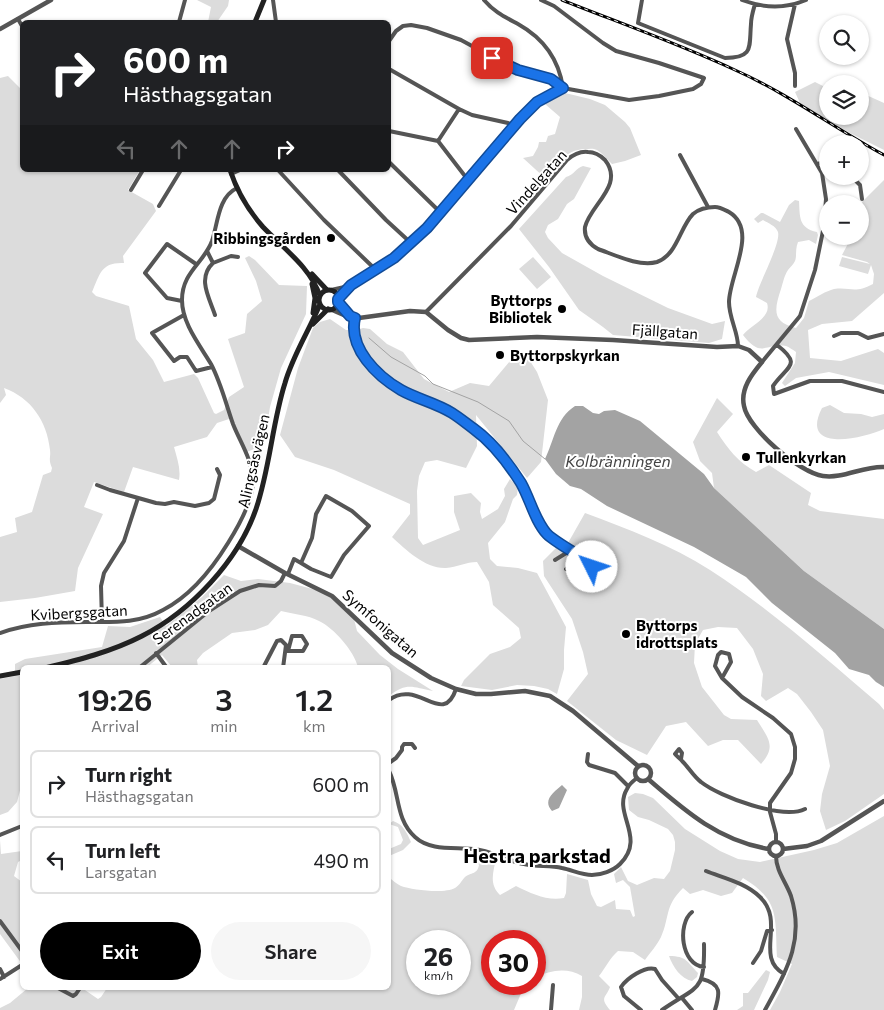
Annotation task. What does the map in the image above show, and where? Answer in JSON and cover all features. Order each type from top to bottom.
[{"type":"main road","points":[[256,20],[264,0]]},
{"type":"main road","name":"Alingsåsvägen","points":[[230,172],[242,198],[258,221],[302,266],[314,281],[320,296]]},
{"type":"main road","name":"Alingsåsvägen","points":[[302,266],[308,269],[329,290]]},
{"type":"main road","name":"Alingsåsvägen","points":[[302,266],[312,284],[315,298],[315,307],[309,327]]},
{"type":"main road","points":[[329,290],[336,294],[338,300],[335,307],[329,309],[323,308],[320,304],[320,296],[323,292],[329,290]]},
{"type":"main road","name":"Alingsåsvägen","points":[[57,665],[90,657],[143,636],[184,608],[227,563],[253,518],[261,495],[285,383],[320,304]]},
{"type":"main road","name":"Alingsåsvägen","points":[[309,327],[329,309]]},
{"type":"main road","points":[[0,676],[20,672]]},
{"type":"street","points":[[0,30],[51,0]]},
{"type":"street","points":[[180,20],[185,0]]},
{"type":"street","points":[[273,0],[276,20]]},
{"type":"street","points":[[484,0],[493,10],[531,33],[544,45],[557,65],[563,88]]},
{"type":"street","points":[[391,39],[396,31],[403,26],[411,25],[427,28],[461,40],[505,64],[551,79],[563,88],[613,98],[635,99],[693,89],[704,78],[616,51],[554,6],[541,0]]},
{"type":"street","points":[[642,0],[638,23],[725,58],[744,56],[750,47],[751,20],[755,4]]},
{"type":"street","points":[[742,0],[775,7],[806,0]]},
{"type":"street","points":[[795,4],[787,40],[795,73],[795,86]]},
{"type":"street","points":[[18,19],[20,22]]},
{"type":"street","points":[[391,71],[472,115],[508,123],[513,126]]},
{"type":"street","points":[[563,88],[537,102],[513,126],[441,212],[410,243],[394,258],[351,285],[338,300],[352,317],[357,344],[360,351],[372,365],[400,389],[452,413],[478,432],[509,466],[521,483],[547,534],[588,561],[592,567]]},
{"type":"street","points":[[438,141],[459,109]]},
{"type":"street","points":[[796,129],[822,173],[826,199],[820,250],[800,316],[746,384],[744,407],[750,421],[776,447],[803,467],[820,476],[834,476],[871,468],[884,468]]},
{"type":"street","points":[[391,131],[438,141],[468,180]]},
{"type":"street","name":"Vindelgatan","points":[[426,312],[496,242],[567,160],[580,152],[593,152],[602,157],[607,163],[611,174],[607,191],[586,225],[585,233],[587,239],[598,249],[642,263],[657,262],[670,252],[693,215],[708,207]]},
{"type":"street","points":[[680,155],[708,207],[720,208],[732,214],[741,226],[742,245],[729,303],[730,318],[738,346],[748,350],[762,362]]},
{"type":"street","points":[[391,164],[441,212]]},
{"type":"street","points":[[131,190],[142,172]]},
{"type":"street","points":[[159,206],[180,172]]},
{"type":"street","points":[[280,172],[324,220],[376,270]]},
{"type":"street","points":[[340,172],[410,243]]},
{"type":"street","name":"Kvibergsgatan","points":[[0,633],[44,623],[128,622],[155,614],[179,600],[208,570],[222,551],[243,515],[253,487],[252,472],[219,381],[184,315],[182,301],[183,286],[190,272],[207,251],[216,228],[223,201],[228,193],[237,188]]},
{"type":"street","points":[[182,301],[167,298],[145,273],[167,244],[196,264]]},
{"type":"street","points":[[207,251],[213,263]]},
{"type":"street","points":[[215,315],[204,283],[204,275],[208,267],[213,263],[231,256],[238,257]]},
{"type":"street","points":[[329,290],[351,285]]},
{"type":"street","points":[[329,309],[346,316],[366,318],[410,311],[426,312]]},
{"type":"street","name":"Fjällgatan","points":[[426,312],[448,330],[469,340],[537,337],[717,347],[738,346]]},
{"type":"street","points":[[184,315],[152,333],[174,361],[180,357],[187,357],[196,371],[212,367]]},
{"type":"street","points":[[834,336],[841,333],[858,332],[868,338],[884,334]]},
{"type":"street","points":[[777,345],[789,354],[792,360],[790,366],[773,386],[774,394],[794,385],[810,381],[842,381],[884,392]]},
{"type":"street","points":[[97,485],[156,503],[174,502],[195,506],[209,503],[214,499],[220,475],[217,469]]},
{"type":"street","points":[[326,496],[352,511],[368,526],[344,555],[331,577],[323,575],[301,563],[312,538],[316,514],[326,496]]},
{"type":"street","points":[[102,622],[101,586],[104,573],[128,533],[138,498]]},
{"type":"street","name":"Symfonigatan","points":[[238,546],[286,574],[332,596],[400,659],[431,678],[456,689],[483,694],[525,691],[550,696],[573,711],[638,766]]},
{"type":"street","points":[[555,560],[571,550]]},
{"type":"street","points":[[566,569],[582,557]]},
{"type":"street","name":"Serenadgatan","points":[[143,665],[209,612],[240,591],[251,586],[275,586],[286,574],[294,559],[301,563]]},
{"type":"street","points":[[284,665],[287,651],[292,636],[302,636],[306,640],[307,644],[303,652],[287,651]]},
{"type":"street","points":[[265,665],[277,641],[284,642],[287,651]]},
{"type":"street","points":[[722,678],[731,662],[729,654],[726,652],[718,655],[715,660],[716,670],[722,678],[742,697],[773,718],[791,734],[796,759],[791,773],[770,803],[776,842]]},
{"type":"street","points":[[156,654],[164,665]]},
{"type":"street","points":[[391,699],[396,696],[410,694],[439,705],[444,705],[452,700],[456,689]]},
{"type":"street","points":[[391,762],[402,750],[404,744],[412,744],[415,748]]},
{"type":"street","points":[[588,754],[587,762],[589,766],[615,774],[628,786]]},
{"type":"street","points":[[681,759],[699,781],[742,802],[770,810],[794,811],[805,809]]},
{"type":"street","points":[[637,778],[635,772],[638,766],[644,765],[649,768],[650,774],[648,779]]},
{"type":"street","points":[[391,776],[395,785],[401,818],[413,835],[424,843],[439,847],[482,850],[524,864],[556,866],[588,875],[614,868],[620,864],[627,854],[631,834],[624,813],[624,795],[628,786],[637,778]]},
{"type":"street","points":[[637,778],[642,780],[648,779]]},
{"type":"street","points":[[648,779],[682,809],[718,832],[745,844],[769,849]]},
{"type":"street","points":[[783,849],[821,842],[884,801]]},
{"type":"street","points":[[0,835],[20,827]]},
{"type":"street","points":[[769,849],[776,842]]},
{"type":"street","points":[[776,842],[781,844],[783,849]]},
{"type":"street","points":[[769,849],[771,854],[776,856]]},
{"type":"street","points":[[776,856],[783,849]]},
{"type":"street","points":[[765,1010],[784,974],[794,948],[796,928],[792,902],[777,868],[776,856]]},
{"type":"street","points":[[706,871],[745,887],[766,903],[770,912],[772,930],[770,956],[775,967],[784,974]]},
{"type":"street","points":[[692,912],[686,920],[684,931],[685,952],[698,966],[704,967]]},
{"type":"street","points":[[0,921],[20,948]]},
{"type":"street","points":[[753,964],[761,951],[767,931],[772,930]]},
{"type":"street","points":[[662,1010],[695,989],[702,979],[704,944]]},
{"type":"street","points":[[0,979],[20,966]]},
{"type":"street","points":[[641,1010],[624,996],[621,987],[626,981],[648,968],[654,969],[662,980],[692,1010]]},
{"type":"street","points":[[0,969],[4,976]]},
{"type":"street","points":[[702,979],[710,981],[718,988],[719,994],[716,1010]]},
{"type":"street","points":[[551,1010],[553,985]]},
{"type":"street","points":[[62,990],[69,994],[76,994],[79,990]]},
{"type":"shaded area","points":[[197,0],[229,0],[228,6],[218,20],[208,20],[211,7]]},
{"type":"shaded area","points":[[8,76],[20,88],[20,172],[139,172],[128,190],[153,204],[156,211],[123,256],[124,263],[116,263],[102,270],[92,292],[96,296],[129,306],[136,339],[153,360],[164,382],[194,374],[198,378],[216,414],[224,410],[229,397],[244,387],[228,339],[245,333],[247,314],[262,301],[256,281],[245,258],[249,256],[255,260],[279,285],[307,286],[306,314],[281,368],[270,407],[264,446],[246,452],[232,418],[217,423],[207,437],[174,447],[179,468],[179,480],[133,467],[124,492],[94,482],[84,507],[103,514],[78,568],[75,591],[0,602],[0,537],[17,532],[15,518],[32,512],[43,475],[51,472],[52,468],[45,429],[30,404],[14,392],[4,388],[6,395],[0,403],[0,78]]},
{"type":"shaded area","points":[[815,82],[819,84],[819,115],[800,103],[795,92]]},
{"type":"shaded area","points":[[565,93],[605,105],[630,128],[641,155],[612,164],[597,150],[578,150],[562,159],[546,179],[523,158],[533,156],[539,142],[546,142],[548,136],[555,134],[560,117],[545,104]]},
{"type":"shaded area","points":[[869,96],[884,103],[884,150],[869,142],[869,135],[854,135],[836,125],[869,125]]},
{"type":"shaded area","points":[[583,166],[591,168],[574,199],[567,204],[558,219],[548,225],[545,232],[548,238],[562,253],[603,276],[668,308],[712,324],[725,321],[722,339],[709,343],[613,335],[579,310],[519,229],[566,177]]},
{"type":"shaded area","points":[[884,180],[884,293],[852,321],[822,324],[808,330],[810,358],[841,361],[878,349],[884,353],[884,385],[829,372],[796,378],[785,386],[782,383],[795,363],[796,352],[786,346],[759,348],[749,342],[743,335],[760,321],[768,308],[767,303],[756,297],[778,238],[778,232],[774,226],[763,220],[758,223],[754,219],[763,213],[780,222],[789,205],[795,200],[799,201],[800,216],[803,224],[806,228],[817,232],[816,244],[809,240],[798,242],[795,261],[788,270],[777,303],[776,309],[779,319],[796,328],[804,318],[809,301],[834,289],[861,289],[873,284],[874,274],[871,265],[868,274],[839,266],[842,257],[870,264],[842,255],[847,245],[869,245],[869,195]]},
{"type":"shaded area","points":[[533,257],[551,277],[537,289],[519,269]]},
{"type":"shaded area","points":[[330,319],[346,330],[370,329],[387,344],[403,352],[424,379],[449,392],[470,383],[489,386],[515,355],[530,361],[537,372],[548,400],[541,462],[527,478],[476,415],[477,446],[466,468],[437,460],[425,462],[419,476],[417,491],[418,538],[423,545],[460,530],[454,512],[454,496],[471,493],[481,503],[480,512],[482,519],[498,509],[505,496],[504,489],[510,479],[518,487],[517,495],[513,499],[505,522],[488,543],[490,559],[497,566],[518,568],[537,573],[566,627],[564,669],[557,694],[548,689],[534,686],[517,685],[492,690],[461,686],[464,680],[490,654],[510,647],[521,638],[519,628],[493,605],[489,582],[477,562],[446,568],[431,565],[417,558],[392,537],[410,514],[410,504],[334,470],[295,457],[280,435],[298,368],[313,328],[320,322]]},
{"type":"shaded area","points":[[717,398],[733,414],[717,432],[734,455],[744,464],[756,472],[769,465],[811,493],[808,505],[820,511],[884,519],[884,629],[804,571],[714,488],[712,473],[700,461],[693,442]]},
{"type":"shaded area","points":[[830,405],[844,413],[872,417],[884,414],[884,429],[849,439],[826,437],[819,432],[817,422],[822,408]]},
{"type":"shaded area","points":[[585,513],[665,545],[710,570],[754,600],[879,704],[884,710],[884,794],[845,821],[826,830],[820,811],[822,794],[830,766],[823,730],[797,694],[788,688],[766,701],[761,696],[763,674],[753,649],[737,628],[718,627],[703,630],[695,644],[694,663],[702,687],[724,715],[731,719],[757,720],[767,737],[770,747],[766,758],[761,764],[738,740],[723,740],[708,746],[686,722],[666,726],[647,755],[616,740],[567,701],[588,674],[572,619],[544,576],[543,561],[559,545],[563,547],[568,543]]},
{"type":"shaded area","points":[[224,575],[241,581],[258,579],[290,583],[320,591],[329,596],[354,619],[357,631],[380,655],[433,691],[405,687],[391,695],[391,665],[357,665],[348,647],[325,624],[310,617],[281,611],[268,625],[255,630],[232,633],[203,653],[197,660],[198,665],[170,665],[162,655],[150,665],[20,665],[20,791],[17,802],[8,812],[0,815],[0,679],[15,676],[15,664],[25,659],[102,647],[108,626],[130,627],[160,617],[166,626],[202,597]]},
{"type":"shaded area","points":[[635,793],[653,798],[685,829],[720,851],[738,859],[760,862],[837,843],[884,816],[884,1010],[770,1010],[792,964],[777,957],[775,921],[769,902],[764,894],[743,878],[732,893],[721,896],[703,890],[690,894],[683,888],[670,907],[661,937],[645,960],[633,952],[618,951],[599,976],[610,987],[604,1000],[610,1010],[579,1010],[582,997],[582,976],[570,971],[546,973],[546,930],[481,930],[481,995],[520,995],[514,1010],[0,1010],[0,1008],[10,1003],[26,990],[85,990],[98,999],[106,990],[391,990],[391,879],[399,885],[420,890],[450,890],[456,887],[467,875],[477,870],[479,865],[472,857],[475,854],[486,854],[496,859],[493,882],[500,895],[516,886],[546,898],[564,898],[567,874],[588,880],[591,894],[597,906],[601,907],[615,900],[616,909],[630,910],[633,917],[635,916],[630,887],[623,880],[616,883],[614,874],[621,867],[628,881],[637,885],[654,878],[664,879],[670,871],[675,850],[673,835],[668,829],[638,817],[629,810],[628,797]]},
{"type":"shaded area","points":[[391,822],[396,822],[402,827],[411,842],[403,850],[391,855],[391,848],[401,844],[403,840],[398,827],[391,825]]},
{"type":"shaded area","points":[[0,840],[1,854],[20,851],[20,861],[14,876],[20,880],[20,961],[0,934]]},
{"type":"shaded area","points":[[669,956],[680,957],[686,960],[698,973],[697,977],[692,981],[684,978],[675,968]]},
{"type":"shaded area","points":[[766,970],[770,972],[768,980],[754,1010],[737,1010],[743,1006],[743,993],[748,993]]},
{"type":"water","name":"Kolbränningen","points":[[575,406],[583,406],[593,413],[599,414],[604,411],[615,410],[640,421],[704,474],[714,488],[804,571],[884,629],[884,687],[869,675],[849,669],[835,653],[772,603],[746,577],[694,547],[607,506],[581,489],[570,486],[556,474],[545,459],[556,430],[564,417]]},
{"type":"water","points":[[562,785],[567,790],[559,808],[552,811],[548,803],[550,796]]},
{"type":"waterway","points":[[369,338],[391,357],[425,376],[433,384],[478,402],[509,421],[523,441],[545,459]]},
{"type":"railway","points":[[562,0],[714,60],[754,79],[884,155]]},
{"type":"place","name":"Ribbingsgården","points":[[331,238]]},
{"type":"place","name":"Byttorps Bibliotek","points":[[562,309]]},
{"type":"place","name":"Byttorpskyrkan","points":[[500,355]]},
{"type":"place","name":"Tullenkyrkan","points":[[746,457]]},
{"type":"place","name":"Byttorps idrottsplats","points":[[626,634]]},
{"type":"district","name":"Hestra parkstad","points":[[537,855]]},
{"type":"route","points":[[492,58],[518,70],[556,81],[563,88],[537,102],[520,119],[427,228],[394,258],[351,285],[338,299],[338,302],[350,316],[355,318],[355,337],[360,351],[382,376],[407,393],[452,413],[478,432],[509,466],[521,483],[547,534],[588,561],[592,567]]}]
